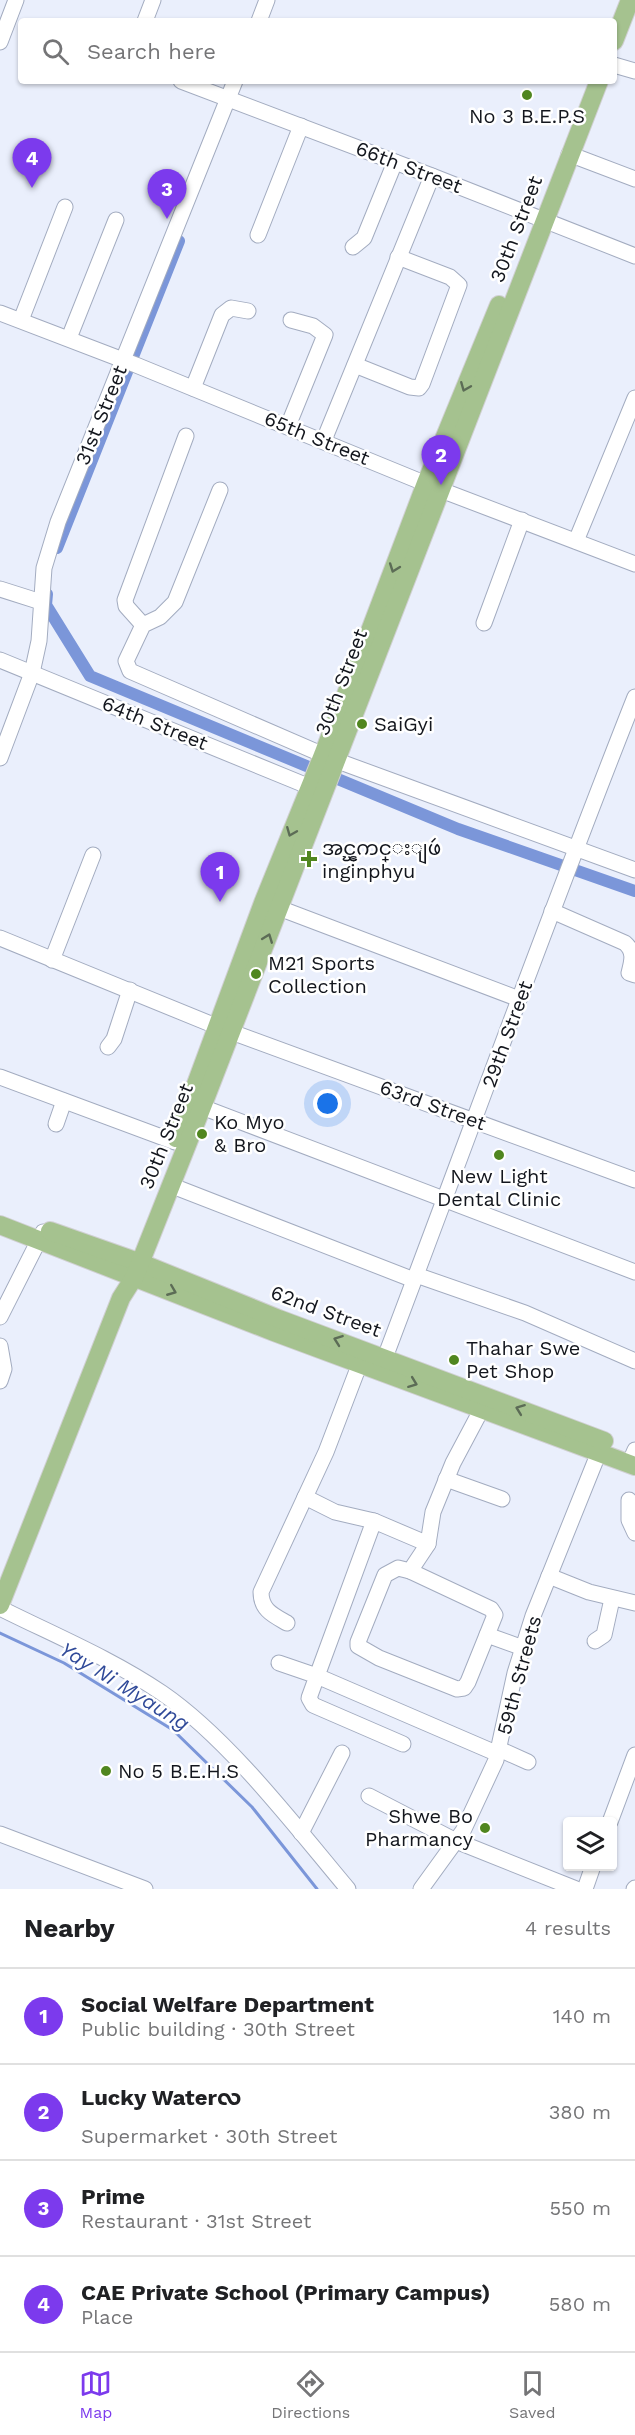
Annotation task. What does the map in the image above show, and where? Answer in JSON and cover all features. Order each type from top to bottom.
[{"type":"main road","points":[[614,18],[621,0]]},
{"type":"main road","points":[[617,33],[630,0]]},
{"type":"main road","name":"30th Street","points":[[132,1267],[170,1185],[202,1107],[263,903],[323,770],[539,218],[589,84]]},
{"type":"main road","name":"30th Street","points":[[539,218],[598,84]]},
{"type":"main road","name":"30th Street","points":[[0,1606],[121,1298],[175,1142],[279,909],[323,770]]},
{"type":"main road","name":"62nd Street","points":[[0,1213],[42,1234],[633,1457]]},
{"type":"main road","name":"62nd Street","points":[[0,1225],[42,1234]]},
{"type":"main road","name":"62nd Street","points":[[132,1267],[360,1363],[382,1364]]},
{"type":"main road","name":"62nd Street","points":[[485,1403],[600,1452],[633,1457]]},
{"type":"street","points":[[0,42],[16,0]]},
{"type":"street","points":[[146,18],[153,0]]},
{"type":"street","points":[[260,18],[267,0]]},
{"type":"street","points":[[617,66],[635,71]]},
{"type":"street","name":"66th Street","points":[[190,84],[635,256]]},
{"type":"street","name":"31st Street","points":[[0,758],[32,673],[39,641],[44,568],[58,522],[129,362],[238,102],[236,84]]},
{"type":"street","points":[[258,235],[301,126]]},
{"type":"street","points":[[569,154],[635,179]]},
{"type":"street","points":[[353,247],[362,242],[395,162]]},
{"type":"street","points":[[324,440],[432,176]]},
{"type":"street","points":[[21,320],[65,207]]},
{"type":"street","points":[[69,338],[116,220]]},
{"type":"street","points":[[355,365],[410,387],[419,388],[422,384],[459,285],[450,277],[398,257]]},
{"type":"street","points":[[193,388],[222,315],[231,308],[248,311]]},
{"type":"street","name":"65th Street","points":[[0,313],[69,338],[434,486],[635,564]]},
{"type":"street","points":[[288,426],[325,336],[313,326],[291,320]]},
{"type":"street","points":[[576,541],[635,398]]},
{"type":"street","points":[[143,626],[126,606],[125,600],[186,436]]},
{"type":"street","points":[[219,490],[175,602],[160,617],[143,626],[126,661],[130,671],[323,770]]},
{"type":"street","points":[[484,623],[522,520]]},
{"type":"street","points":[[0,589],[41,602]]},
{"type":"street","name":"64th Street","points":[[0,660],[32,673],[323,770],[571,860],[635,870]]},
{"type":"street","name":"29th Street","points":[[382,1364],[444,1198],[476,1121],[571,860],[635,697]]},
{"type":"street","points":[[52,960],[93,855]]},
{"type":"street","points":[[279,909],[519,999]]},
{"type":"street","points":[[552,911],[625,943],[631,948],[633,956],[629,973],[635,975]]},
{"type":"street","name":"63rd Street","points":[[0,938],[225,1029],[635,1180]]},
{"type":"street","points":[[108,1047],[117,1033],[130,990]]},
{"type":"street","points":[[0,1077],[175,1142]]},
{"type":"street","points":[[56,1124],[64,1101]]},
{"type":"street","points":[[202,1107],[635,1272]]},
{"type":"street","points":[[170,1185],[415,1277],[525,1313],[635,1361]]},
{"type":"street","points":[[0,1317],[42,1234]]},
{"type":"street","points":[[0,1346],[3,1369],[0,1381]]},
{"type":"street","points":[[287,1623],[265,1608],[261,1601],[261,1593],[326,1452],[360,1363]]},
{"type":"street","points":[[410,1570],[428,1544],[433,1512],[446,1479],[485,1403]]},
{"type":"street","name":"59th Streets","points":[[421,1889],[456,1841],[482,1795],[499,1752],[515,1673],[523,1648],[549,1576],[600,1452]]},
{"type":"street","points":[[446,1479],[502,1499]]},
{"type":"street","points":[[305,1497],[335,1512],[374,1521],[428,1544]]},
{"type":"street","points":[[630,1500],[629,1520],[635,1533]]},
{"type":"street","points":[[374,1521],[309,1698],[313,1705],[403,1744]]},
{"type":"street","points":[[398,1568],[410,1570],[491,1609],[495,1615],[464,1688],[457,1689],[360,1649],[358,1642],[385,1575],[398,1568]]},
{"type":"street","points":[[549,1576],[612,1599],[635,1604]]},
{"type":"street","points":[[594,1641],[604,1635],[612,1599]]},
{"type":"street","points":[[0,1606],[132,1675],[178,1705],[232,1756],[348,1889]]},
{"type":"street","points":[[488,1635],[523,1648]]},
{"type":"street","points":[[279,1663],[317,1676],[528,1762]]},
{"type":"street","points":[[301,1833],[342,1753]]},
{"type":"street","points":[[612,1817],[634,1758]]},
{"type":"street","points":[[369,1796],[456,1841],[576,1889]]},
{"type":"street","points":[[0,1834],[145,1889]]},
{"type":"street","points":[[585,1889],[591,1871]]},
{"type":"waterway","points":[[57,548],[179,241]]},
{"type":"waterway","points":[[47,594],[46,605],[90,676],[458,829],[635,891]]},
{"type":"waterway","name":"Yay Ni Myaung","points":[[0,1633],[64,1663],[173,1730],[252,1807],[317,1889]]},
{"type":"place","name":"No 3 B.E.P.S","points":[[527,95]]},
{"type":"place","name":"CAE Private School (Primary Campus)","points":[[32,188]]},
{"type":"place","name":"Prime","points":[[167,219]]},
{"type":"place","name":"Lucky Waterလ","points":[[441,485]]},
{"type":"place","name":"SaiGyi","points":[[362,724]]},
{"type":"place","name":"အင္ၾကင္းျဖဴ inginphyu","points":[[309,859]]},
{"type":"place","name":"Social Welfare Department","points":[[220,902]]},
{"type":"place","name":"M21 Sports Collection","points":[[256,974]]},
{"type":"place","name":"Ko Myo & Bro","points":[[202,1134]]},
{"type":"place","name":"New Light Dental Clinic","points":[[499,1155]]},
{"type":"place","name":"Thahar Swe Pet Shop","points":[[454,1360]]},
{"type":"place","name":"No 5 B.E.H.S","points":[[106,1771]]},
{"type":"place","name":"Shwe Bo Pharmancy","points":[[485,1828]]}]
